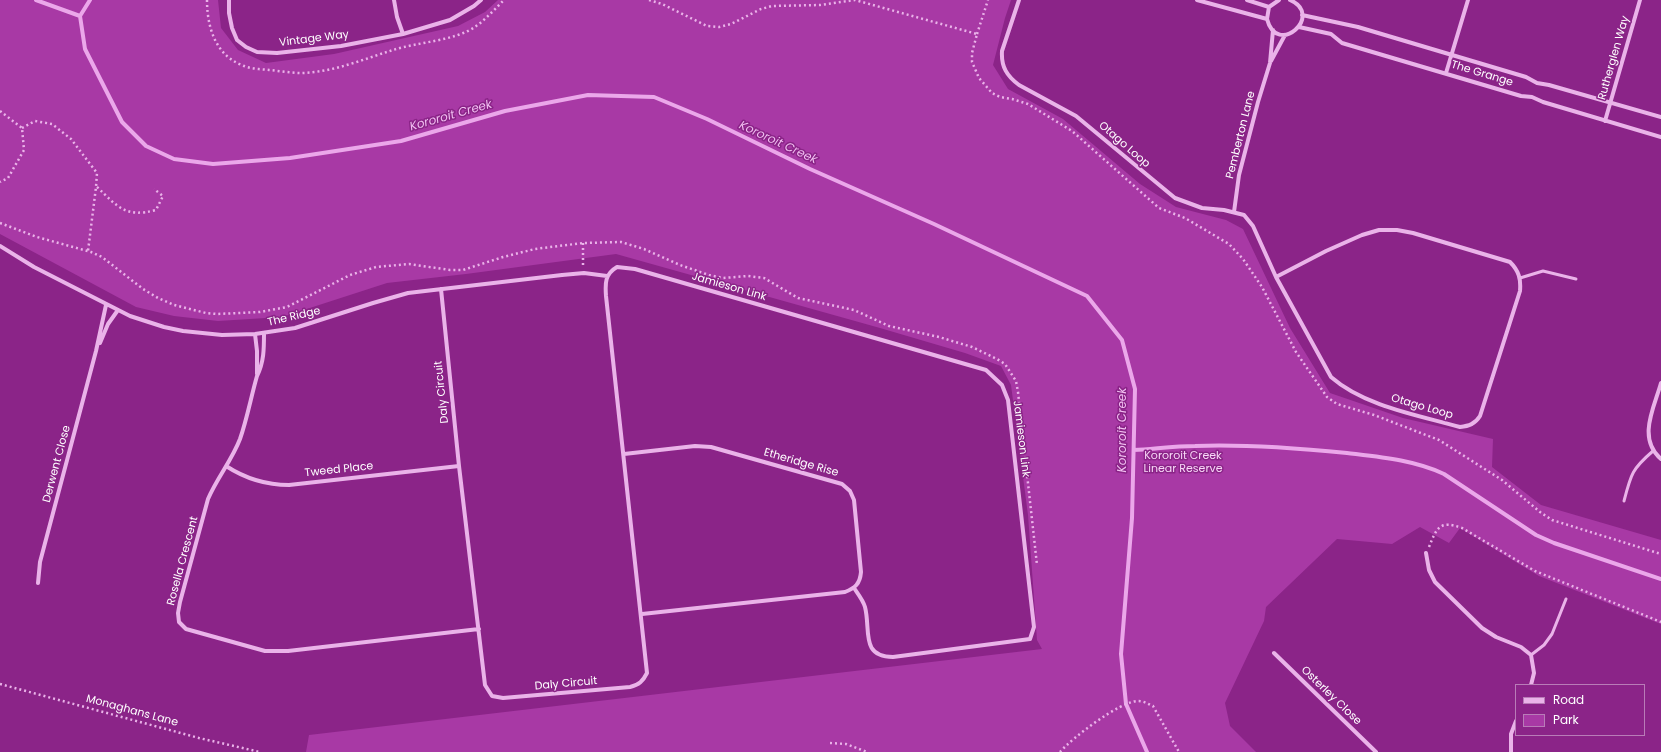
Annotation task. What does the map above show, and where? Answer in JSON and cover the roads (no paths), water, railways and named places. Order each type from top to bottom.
[{"type":"street","name":"Vintage Way","points":[[229,0],[230,20],[238,40],[246,47],[257,52],[277,53],[341,46],[402,34]]},
{"type":"street","points":[[394,0],[402,34],[450,20],[474,6],[481,0]]},
{"type":"street","name":"Otago Loop","points":[[1018,0],[1002,51],[1004,70],[1010,79],[1076,116],[1175,198],[1202,208],[1224,210],[1244,215],[1249,220],[1276,277],[1330,377],[1341,386],[1366,400],[1460,427],[1468,426],[1476,422],[1483,411],[1520,291],[1520,278]]},
{"type":"street","points":[[1197,0],[1267,19]]},
{"type":"street","points":[[1247,0],[1269,7]]},
{"type":"street","points":[[1279,0],[1269,7],[1267,19],[1276,33],[1285,35],[1296,31],[1299,27],[1302,15],[1296,2],[1290,0]]},
{"type":"street","points":[[1446,73],[1468,0]]},
{"type":"street","name":"Rutherglen Way","points":[[1605,121],[1640,0]]},
{"type":"street","name":"The Grange","points":[[1302,15],[1358,26],[1526,78],[1537,83],[1549,85],[1661,117]]},
{"type":"street","name":"The Grange","points":[[1299,27],[1331,34],[1342,43],[1521,96],[1532,97],[1605,121],[1661,137]]},
{"type":"street","name":"Pemberton Lane","points":[[1270,63],[1273,30]]},
{"type":"street","name":"Pemberton Lane","points":[[1234,212],[1239,176],[1258,102],[1270,63],[1285,35]]},
{"type":"street","points":[[1276,277],[1346,241],[1379,230],[1397,230],[1413,233],[1510,262],[1518,272],[1520,278]]},
{"type":"street","name":"The Ridge","points":[[0,246],[34,267],[106,305],[145,321],[183,331],[222,335],[255,334],[295,328],[373,302],[408,293],[584,274],[607,276]]},
{"type":"street","name":"Jamieson Link","points":[[607,276],[617,267],[635,269],[986,370],[1002,385],[1008,400],[1034,627],[1030,639],[893,658],[882,657],[875,654],[872,649],[869,640],[865,607],[854,588]]},
{"type":"street","name":"Daly Circuit","points":[[441,289],[459,466],[485,685],[492,696],[503,698],[636,686],[643,681],[648,673],[606,296],[605,283],[607,276]]},
{"type":"street","name":"Derwent Close","points":[[38,583],[40,562],[96,350],[106,305]]},
{"type":"street","name":"Derwent Close","points":[[96,350],[108,324],[118,310]]},
{"type":"street","name":"Rosella Crescent","points":[[264,333],[264,358],[257,376],[240,438],[226,466],[215,483],[208,499],[180,602],[178,613],[179,622],[186,629],[265,651],[288,651],[479,629]]},
{"type":"street","name":"Rosella Crescent","points":[[255,334],[257,376]]},
{"type":"street","points":[[1661,383],[1648,432],[1649,441],[1653,450],[1661,459]]},
{"type":"street","name":"Etheridge Rise","points":[[624,454],[695,446],[711,447],[842,484],[850,491],[854,500],[861,572],[860,579],[854,588]]},
{"type":"street","name":"Tweed Place","points":[[226,466],[240,475],[271,485],[289,485],[459,466]]},
{"type":"street","points":[[1426,553],[1429,570],[1435,582],[1482,628],[1521,647],[1531,654],[1534,674],[1531,684]]},
{"type":"street","points":[[642,614],[845,592],[854,588]]},
{"type":"street","name":"Osterley Close","points":[[1274,653],[1376,752]]},
{"type":"street","points":[[1511,752],[1511,734],[1515,724]]},
{"type":"lane","points":[[1520,278],[1544,271],[1576,279]]},
{"type":"lane","points":[[1624,501],[1631,474],[1638,464],[1653,450]]},
{"type":"lane","points":[[1531,654],[1544,645],[1552,634],[1566,599]]},
{"type":"waterway","points":[[36,0],[80,16]]},
{"type":"waterway","name":"Kororoit Creek","points":[[90,0],[80,16],[85,49],[122,122],[146,146],[174,159],[213,164],[290,158],[401,141],[505,111],[588,95],[654,97],[707,119],[810,169],[934,224],[1087,296],[1122,340],[1135,389],[1132,518],[1121,654],[1126,704],[1147,752]]},
{"type":"waterway","points":[[1134,450],[1187,446],[1252,446],[1347,453],[1409,462],[1444,474],[1536,535],[1554,543],[1661,579]]},
{"type":"park label","name":"Kororoit Creek Linear Reserve","points":[[1183,462]]}]
